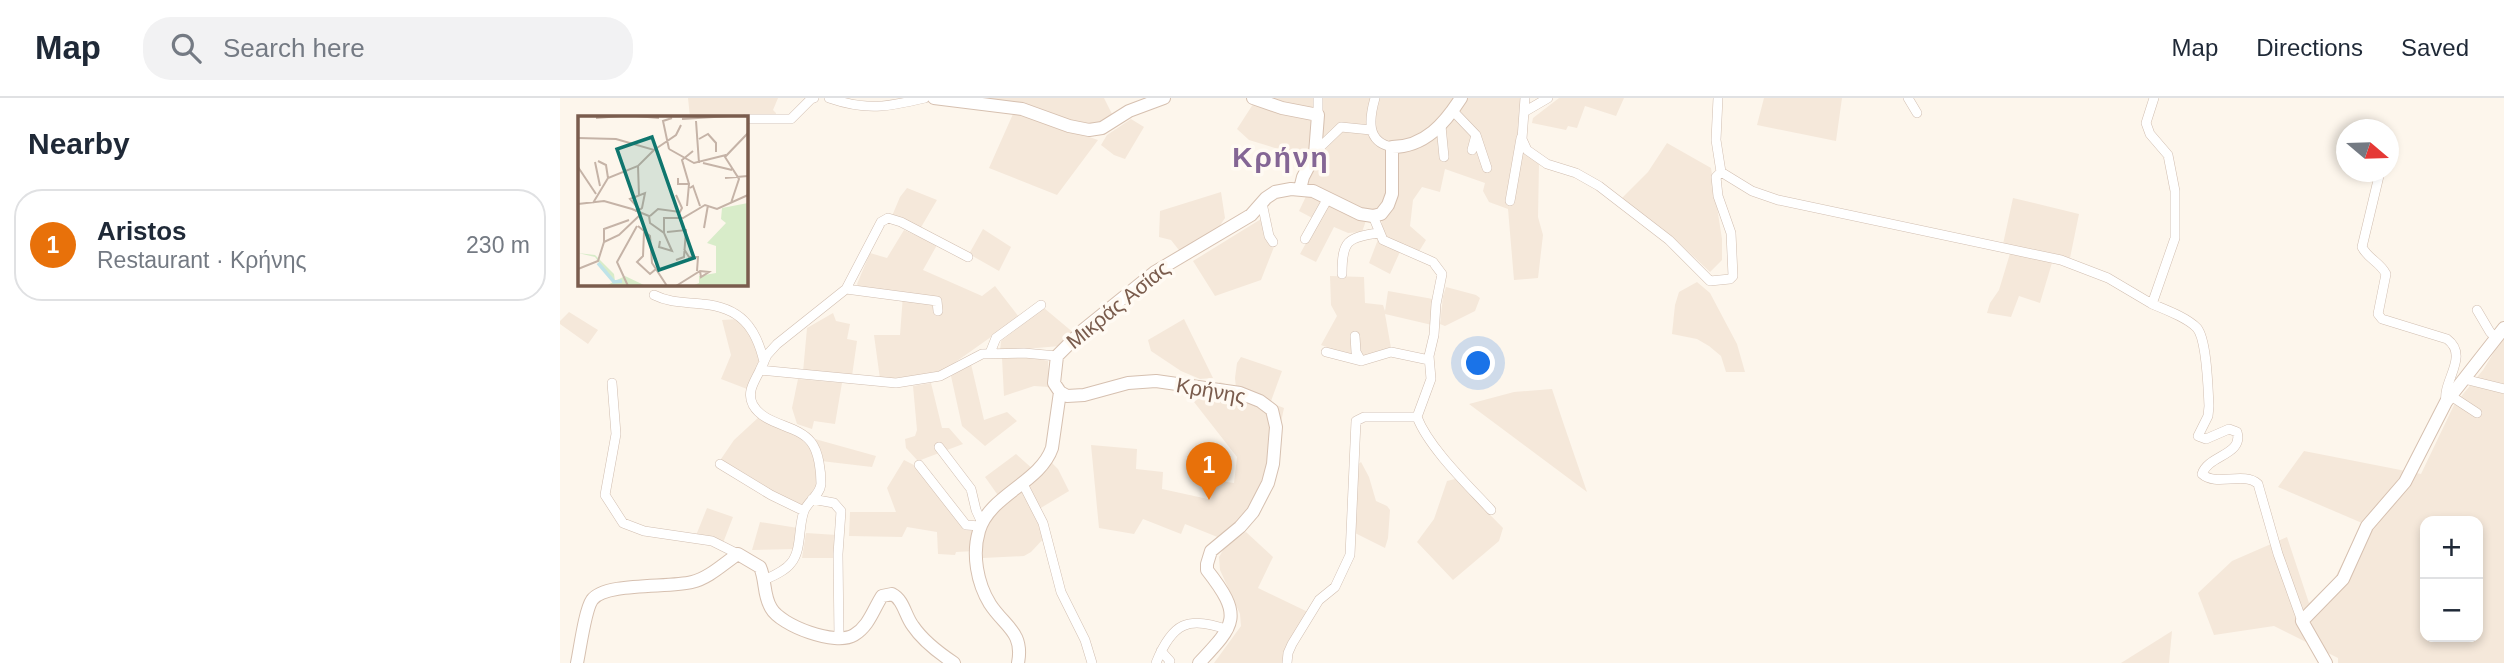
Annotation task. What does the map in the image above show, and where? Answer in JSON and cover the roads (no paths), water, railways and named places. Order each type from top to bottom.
[{"type":"street","points":[[747,119],[791,119],[814,98]]},
{"type":"street","points":[[829,98],[852,106],[865,107],[893,106],[925,98]]},
{"type":"street","points":[[934,98],[1022,109],[1069,126],[1089,130],[1102,128],[1129,111],[1164,98]]},
{"type":"street","points":[[1254,98],[1285,109],[1318,115]]},
{"type":"street","points":[[1318,98],[1316,151],[1300,189],[1313,191],[1356,212],[1373,216],[1384,210],[1390,200],[1392,147]]},
{"type":"street","points":[[1375,98],[1370,115],[1371,130],[1379,143],[1392,147],[1412,144],[1431,134],[1461,98]]},
{"type":"street","points":[[1444,157],[1447,118],[1445,98]]},
{"type":"street","points":[[1510,201],[1525,98]]},
{"type":"street","points":[[1524,112],[1548,98]]},
{"type":"street","points":[[1717,98],[1716,140],[1721,172]]},
{"type":"street","points":[[1908,98],[1917,113]]},
{"type":"street","points":[[2152,304],[2175,238],[2175,191],[2168,155],[2150,134],[2146,123],[2154,98]]},
{"type":"street","points":[[1447,118],[1476,135],[1487,168]]},
{"type":"street","points":[[1316,151],[1342,127],[1371,130]]},
{"type":"street","points":[[1522,133],[1524,145],[1530,154],[1547,164],[1576,173],[1599,186],[1669,240],[1710,281],[1730,279],[1733,276],[1731,233],[1716,188],[1716,177],[1721,172]]},
{"type":"street","points":[[1472,150],[1476,135]]},
{"type":"street","points":[[1721,172],[1756,192],[1778,200],[1932,231],[2078,265],[2108,278],[2190,323],[2200,333],[2209,406],[2208,416],[2198,436],[2206,439],[2229,429],[2235,430],[2239,439],[2235,446],[2207,466],[2202,474],[2211,479],[2252,480],[2258,484],[2278,554],[2302,621],[2326,663]]},
{"type":"street","points":[[2378,182],[2362,247],[2365,254],[2382,266],[2386,274],[2378,314],[2382,319],[2447,339],[2454,344],[2457,350],[2456,364],[2444,392],[2449,399],[2477,413]]},
{"type":"street","name":"Μικράς Ασίας","points":[[762,366],[896,383],[935,378],[975,356],[990,353],[1056,356],[1082,331],[1162,267],[1251,215],[1275,192],[1300,189]]},
{"type":"street","points":[[1305,239],[1328,198]]},
{"type":"street","points":[[1262,203],[1269,236],[1273,242]]},
{"type":"street","points":[[1373,216],[1379,233],[1389,244],[1408,249],[1420,258],[1433,262],[1443,276],[1429,360],[1431,379],[1417,417],[1425,433],[1491,510]]},
{"type":"street","points":[[764,580],[785,569],[794,560],[804,511],[821,486],[816,452],[811,442],[803,435],[764,416],[754,406],[750,391],[762,366],[777,344],[846,289],[881,222],[888,218],[901,222],[968,257]]},
{"type":"street","points":[[1342,274],[1342,253],[1345,245],[1359,236],[1379,233]]},
{"type":"street","points":[[846,289],[937,301],[938,311]]},
{"type":"street","points":[[654,295],[666,300],[705,304],[736,313],[757,337],[762,366]]},
{"type":"street","points":[[990,353],[996,338],[1041,305]]},
{"type":"street","points":[[2477,310],[2490,332],[2500,333]]},
{"type":"street","points":[[2302,621],[2343,579],[2367,526],[2405,482],[2449,399],[2500,333]]},
{"type":"street","points":[[1355,336],[1356,352],[1361,361]]},
{"type":"street","points":[[1326,352],[1361,361],[1391,352],[1429,360]]},
{"type":"street","points":[[1018,663],[1017,636],[989,603],[981,584],[975,554],[981,525],[993,509],[1023,484],[1050,453],[1060,392],[1054,380],[1056,356]]},
{"type":"street","points":[[2464,379],[2504,389]]},
{"type":"street","name":"Κρήνης","points":[[1060,392],[1069,396],[1080,396],[1128,383],[1156,381],[1240,393],[1265,403],[1272,410],[1276,433],[1271,475],[1265,490],[1240,527],[1211,551],[1206,564],[1207,570],[1229,604],[1232,617],[1228,630]]},
{"type":"street","points":[[612,383],[616,434],[612,464],[605,483],[605,495],[623,523],[644,531],[712,541],[760,567],[766,598],[778,617],[813,633],[839,639],[852,637],[867,624],[882,596],[892,594],[900,601],[907,617],[924,639],[954,663]]},
{"type":"street","points":[[1287,663],[1292,643],[1319,600],[1335,587],[1350,555],[1356,421],[1364,417],[1417,417]]},
{"type":"street","points":[[939,447],[971,489],[981,525]]},
{"type":"street","points":[[720,464],[771,495],[804,511]]},
{"type":"street","points":[[919,465],[966,525],[981,525]]},
{"type":"street","points":[[1023,484],[1043,523],[1060,592],[1085,640],[1092,663]]},
{"type":"street","points":[[812,499],[834,503],[841,511],[838,554],[839,639]]},
{"type":"street","points":[[577,663],[593,597],[617,589],[691,582],[711,573],[738,555]]},
{"type":"street","points":[[1156,663],[1176,629],[1186,623],[1210,624],[1228,630],[1199,663]]},
{"type":"street","points":[[1161,651],[1169,663]]},
{"type":"place","name":"Aristos","points":[[1209,500]]},
{"type":"district","name":"Κρήνη","points":[[1281,157]]}]
